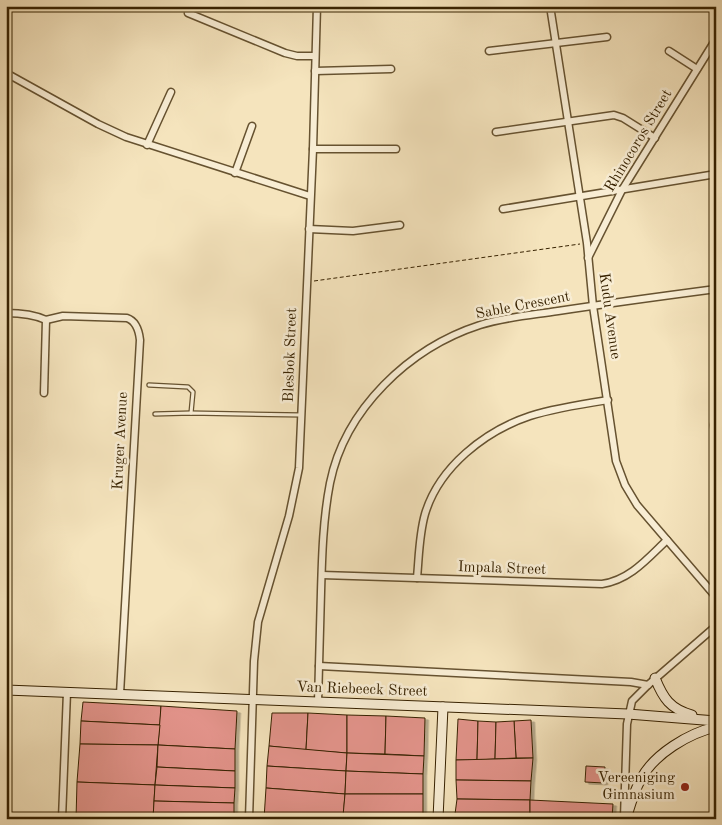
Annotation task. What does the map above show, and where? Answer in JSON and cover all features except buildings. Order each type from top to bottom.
[{"type":"street","name":"Blesbok Street","points":[[249,819],[254,661],[258,622],[298,479],[313,149],[317,6]]},
{"type":"street","name":"Kudu Avenue","points":[[550,6],[587,243],[593,306],[616,461],[625,485],[637,505],[716,597]]},
{"type":"street","points":[[188,13],[285,53],[297,56],[315,56]]},
{"type":"street","points":[[489,51],[607,37]]},
{"type":"street","name":"Rhinocoros Street","points":[[588,258],[622,190],[716,39]]},
{"type":"street","points":[[669,51],[698,69]]},
{"type":"street","points":[[315,71],[391,69]]},
{"type":"street","points":[[6,73],[98,124],[126,137],[310,196]]},
{"type":"street","points":[[147,145],[171,92]]},
{"type":"street","points":[[496,132],[567,120],[614,115],[623,118],[654,138]]},
{"type":"street","points":[[235,173],[252,126]]},
{"type":"street","points":[[313,149],[396,149]]},
{"type":"street","points":[[502,210],[716,174]]},
{"type":"street","points":[[309,229],[353,231],[400,225]]},
{"type":"street","name":"Sable Crescent","points":[[318,702],[326,507],[334,467],[360,414],[392,378],[413,360],[437,345],[480,325],[593,306],[716,289]]},
{"type":"street","name":"Kruger Avenue","points":[[6,313],[28,314],[46,320],[63,316],[126,318],[134,323],[139,335],[120,694]]},
{"type":"street","points":[[44,393],[46,320]]},
{"type":"street","points":[[417,578],[421,533],[425,514],[443,477],[462,457],[495,433],[529,416],[608,400]]},
{"type":"street","points":[[716,414],[714,425],[716,441]]},
{"type":"street","name":"Impala Street","points":[[322,576],[610,583],[630,574],[667,540]]},
{"type":"street","points":[[625,819],[628,714],[632,701],[652,681],[716,626]]},
{"type":"street","name":"Van Riebeeck Street","points":[[319,666],[631,682],[652,681]]},
{"type":"street","points":[[652,681],[670,703],[683,712],[714,723]]},
{"type":"street","name":"Van Riebeeck Street","points":[[6,690],[628,714],[714,723]]},
{"type":"street","points":[[62,819],[67,692]]},
{"type":"street","points":[[438,819],[442,707]]},
{"type":"street","points":[[625,819],[641,778],[652,764],[669,749],[714,723]]},
{"type":"lane","points":[[149,385],[188,387],[193,392],[192,413]]},
{"type":"lane","points":[[155,414],[302,415]]},
{"type":"path","points":[[306,282],[587,243]]},
{"type":"place","name":"Vereeniging Gimnasium","points":[[685,787]]}]
